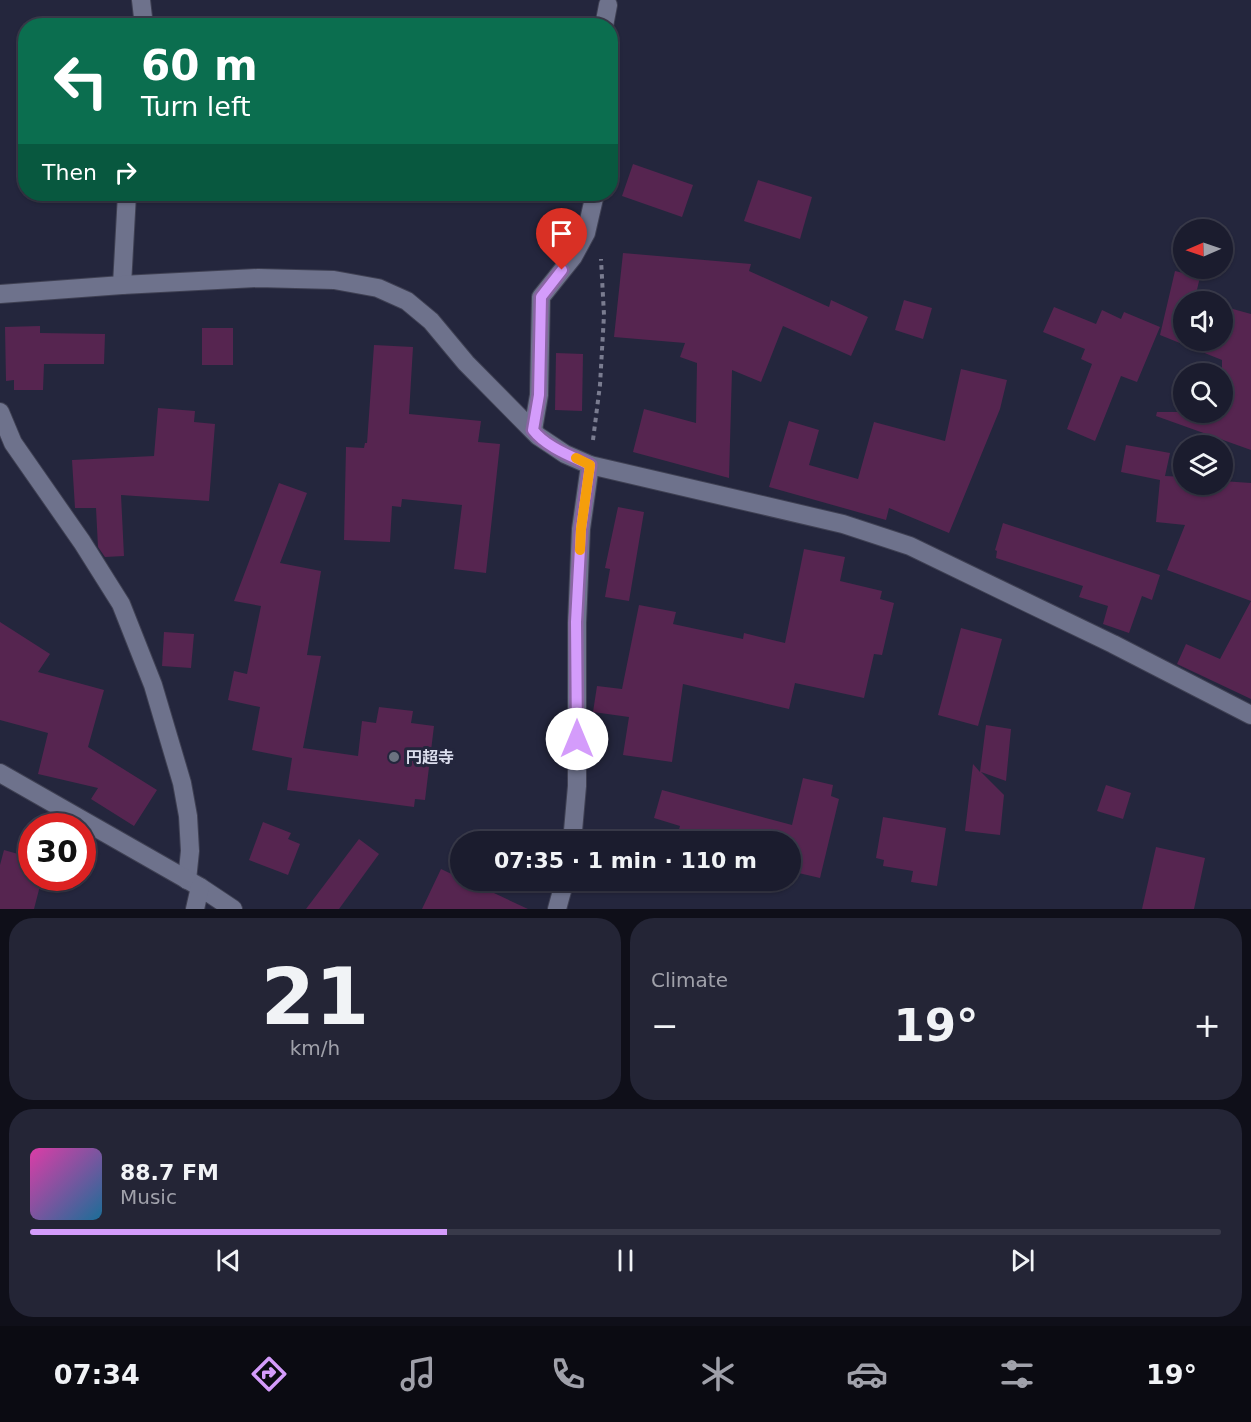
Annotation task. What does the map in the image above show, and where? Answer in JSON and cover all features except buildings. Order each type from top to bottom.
[{"type":"street","points":[[141,0],[143,18]]},
{"type":"street","points":[[606,18],[608,5]]},
{"type":"street","points":[[122,285],[127,201]]},
{"type":"street","points":[[533,430],[539,395],[541,297],[577,249],[585,233],[593,201]]},
{"type":"street","points":[[0,294],[122,285],[269,279],[334,280],[378,288],[407,301],[431,321],[466,363],[538,436],[565,454],[590,465],[843,524],[910,546],[1081,628],[1251,716]]},
{"type":"street","points":[[0,412],[13,443],[82,542],[121,604],[153,685],[182,783],[188,816],[195,909]]},
{"type":"street","points":[[573,831],[578,786],[576,622],[580,541],[590,465]]},
{"type":"street","points":[[0,773],[233,909]]},
{"type":"street","points":[[557,909],[562,891]]},
{"type":"path","points":[[590,465],[600,385],[604,315],[601,258]]},
{"type":"slow traffic","points":[[576,458],[590,465],[580,550]]},
{"type":"place","name":"円超寺","points":[[394,757]]},
{"type":"route","points":[[562,270],[541,297],[539,395],[533,430],[565,454],[590,465],[581,529],[576,622],[577,739]]}]
